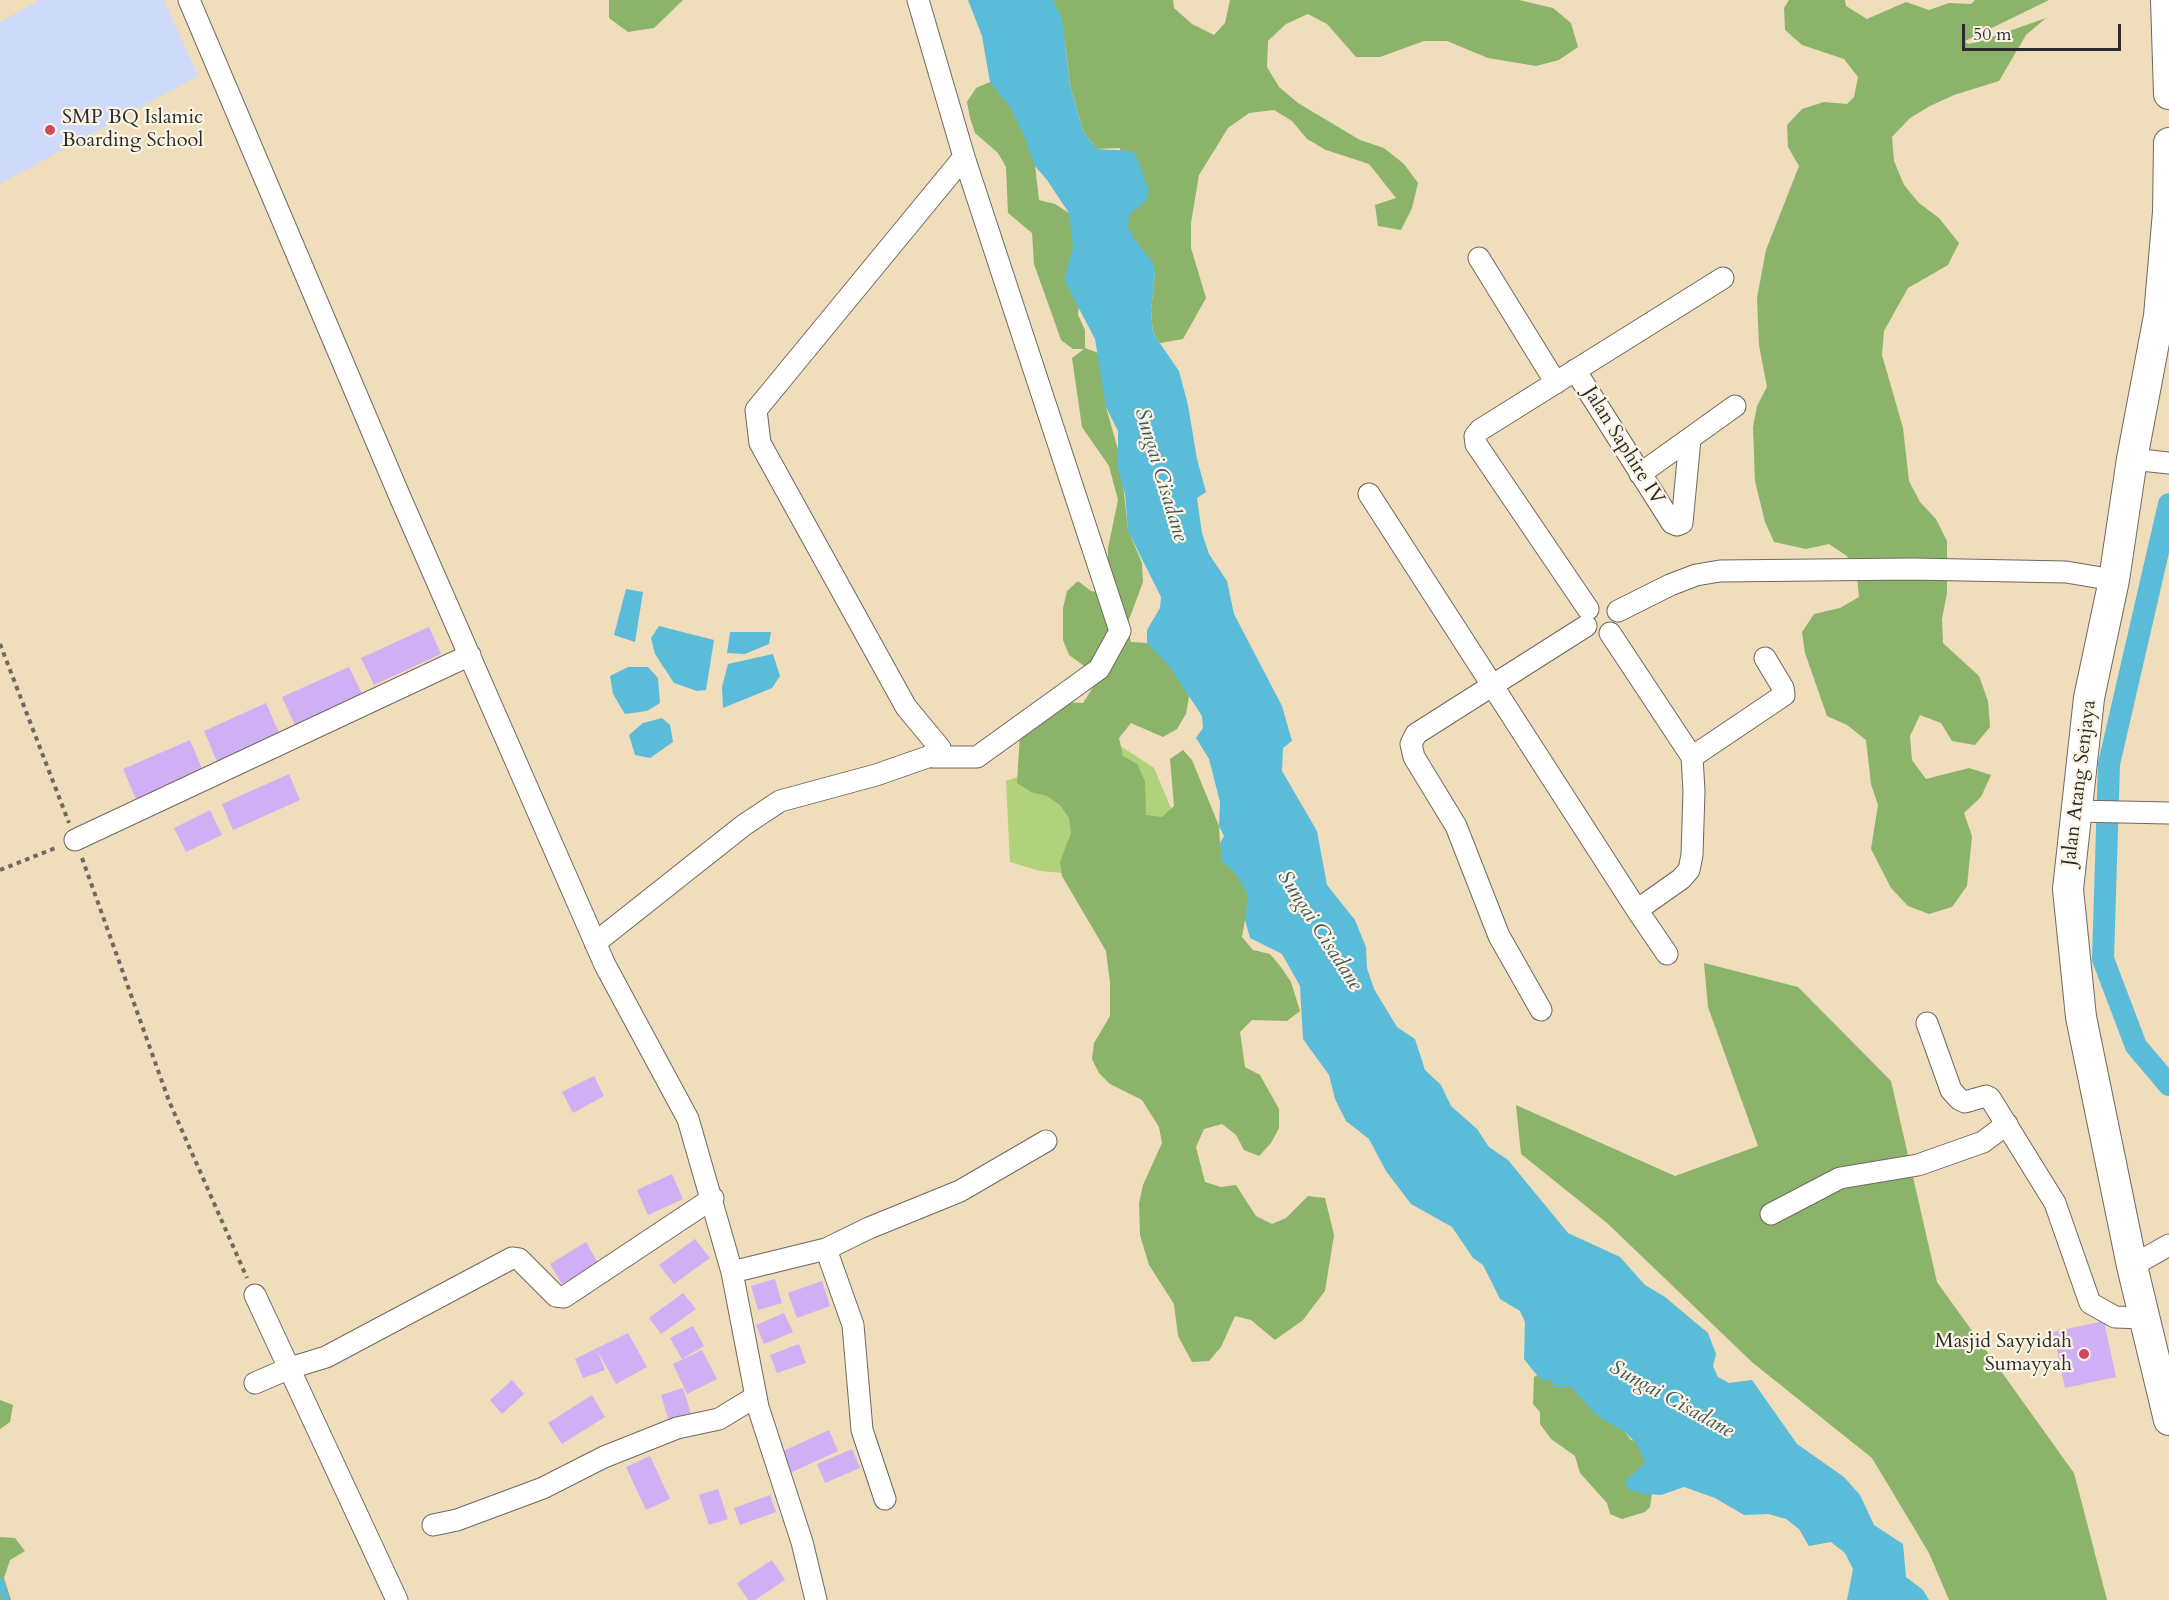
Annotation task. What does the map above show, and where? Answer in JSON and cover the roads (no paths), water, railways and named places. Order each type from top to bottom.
[{"type":"main road","points":[[2166,0],[2169,94]]},
{"type":"main road","name":"Jalan Atang Senjaya","points":[[2169,143],[2164,317],[2133,459],[2114,580],[2089,698],[2081,811],[2068,890],[2081,1017],[2132,1266],[2169,1420]]},
{"type":"street","points":[[189,0],[595,943],[688,1119],[713,1198],[732,1272],[755,1397],[802,1542],[816,1600]]},
{"type":"street","points":[[595,943],[744,825],[780,801],[933,757],[977,757],[1099,669],[1120,631],[964,157],[918,0]]},
{"type":"street","points":[[933,757],[939,753],[940,748],[906,707],[760,443],[756,410],[964,157]]},
{"type":"street","points":[[1479,258],[1556,383]]},
{"type":"street","points":[[1618,611],[1616,628],[1610,633],[1598,635],[1476,444],[1475,436],[1575,370],[1723,278]]},
{"type":"street","name":"Jalan Saphire IV","points":[[1575,370],[1672,523],[1680,525],[1690,439]]},
{"type":"street","points":[[1640,474],[1735,406]]},
{"type":"street","points":[[2133,459],[2169,463]]},
{"type":"street","points":[[1369,494],[1667,954]]},
{"type":"street","points":[[1618,611],[1670,585],[1696,575],[1720,571],[1912,569],[2066,572],[2114,580]]},
{"type":"street","points":[[1541,1010],[1499,936],[1456,826],[1414,758],[1411,744],[1416,734],[1492,685],[1587,618],[1595,603],[1604,602],[1618,611]]},
{"type":"street","points":[[1610,633],[1692,757],[1694,801],[1692,855],[1689,870],[1681,879],[1637,910]]},
{"type":"street","points":[[75,840],[470,655]]},
{"type":"street","points":[[1692,757],[1784,695],[1783,688],[1764,658]]},
{"type":"street","points":[[2081,811],[2169,813]]},
{"type":"street","points":[[1927,1023],[1951,1089],[1959,1099],[1965,1102],[1989,1096],[2055,1203],[2090,1303],[2115,1317],[2144,1318]]},
{"type":"street","points":[[1771,1214],[1840,1178],[1918,1165],[1983,1142],[2007,1124]]},
{"type":"street","points":[[732,1272],[826,1249],[869,1228],[960,1191],[1046,1141]]},
{"type":"street","points":[[255,1383],[290,1368],[326,1357],[512,1258],[519,1259],[556,1296],[564,1297],[713,1198]]},
{"type":"street","points":[[2132,1266],[2169,1245]]},
{"type":"street","points":[[826,1249],[853,1325],[862,1430],[885,1499]]},
{"type":"street","points":[[255,1295],[397,1600]]},
{"type":"street","points":[[433,1525],[457,1520],[543,1488],[604,1457],[666,1432],[718,1419],[755,1397]]},
{"type":"water","name":"Sungai Cisadane","points":[[968,0],[1053,0],[1062,19],[1070,85],[1083,131],[1096,149],[1132,151],[1138,160],[1149,191],[1146,201],[1129,215],[1128,226],[1133,237],[1153,263],[1155,273],[1151,311],[1153,333],[1179,371],[1188,405],[1197,459],[1206,492],[1197,498],[1202,533],[1209,554],[1227,581],[1234,614],[1282,706],[1292,741],[1283,748],[1282,771],[1317,831],[1327,885],[1355,920],[1366,947],[1367,968],[1374,989],[1397,1027],[1415,1039],[1425,1070],[1441,1085],[1451,1106],[1477,1129],[1489,1147],[1508,1160],[1568,1233],[1620,1257],[1645,1285],[1665,1297],[1708,1333],[1716,1354],[1713,1366],[1718,1377],[1729,1383],[1752,1380],[1797,1444],[1844,1477],[1860,1495],[1874,1525],[1903,1544],[1906,1577],[1923,1590],[1929,1600],[1847,1600],[1853,1569],[1845,1553],[1831,1542],[1809,1546],[1799,1529],[1786,1519],[1768,1514],[1744,1515],[1715,1498],[1684,1487],[1661,1495],[1644,1494],[1628,1489],[1625,1481],[1645,1463],[1637,1444],[1625,1432],[1596,1415],[1571,1387],[1554,1387],[1551,1381],[1540,1379],[1524,1359],[1525,1322],[1520,1311],[1500,1299],[1483,1265],[1473,1258],[1452,1227],[1411,1204],[1386,1171],[1369,1139],[1346,1121],[1335,1099],[1329,1075],[1303,1039],[1300,986],[1282,954],[1250,938],[1245,920],[1248,895],[1235,873],[1222,861],[1220,843],[1224,836],[1219,826],[1220,802],[1209,759],[1196,738],[1203,728],[1202,716],[1169,666],[1147,643],[1147,630],[1160,608],[1161,597],[1128,531],[1125,494],[1118,470],[1118,431],[1106,407],[1095,339],[1064,280],[1073,247],[1069,213],[1034,165],[1026,140],[1010,107],[990,82],[982,36]]},
{"type":"water","points":[[626,589],[643,592],[635,642],[614,635]]},
{"type":"water","points":[[659,626],[714,640],[706,690],[697,691],[674,683],[655,654],[651,638]]},
{"type":"water","points":[[730,632],[771,632],[769,644],[745,654],[727,653]]},
{"type":"water","points":[[773,654],[780,676],[772,688],[723,708],[722,687],[728,664]]},
{"type":"water","points":[[628,667],[648,667],[658,678],[660,703],[647,711],[625,714],[613,694],[610,676]]},
{"type":"water","points":[[662,718],[670,725],[673,742],[650,758],[635,755],[629,735],[643,723]]},
{"type":"waterway","points":[[2169,504],[2109,764],[2103,959],[2136,1046],[2169,1085]]},
{"type":"waterway","points":[[0,1581],[6,1600]]},
{"type":"place","name":"SMP BQ Islamic Boarding School","points":[[50,130]]},
{"type":"place","name":"Masjid Sayyidah Sumayyah","points":[[2084,1354]]}]
